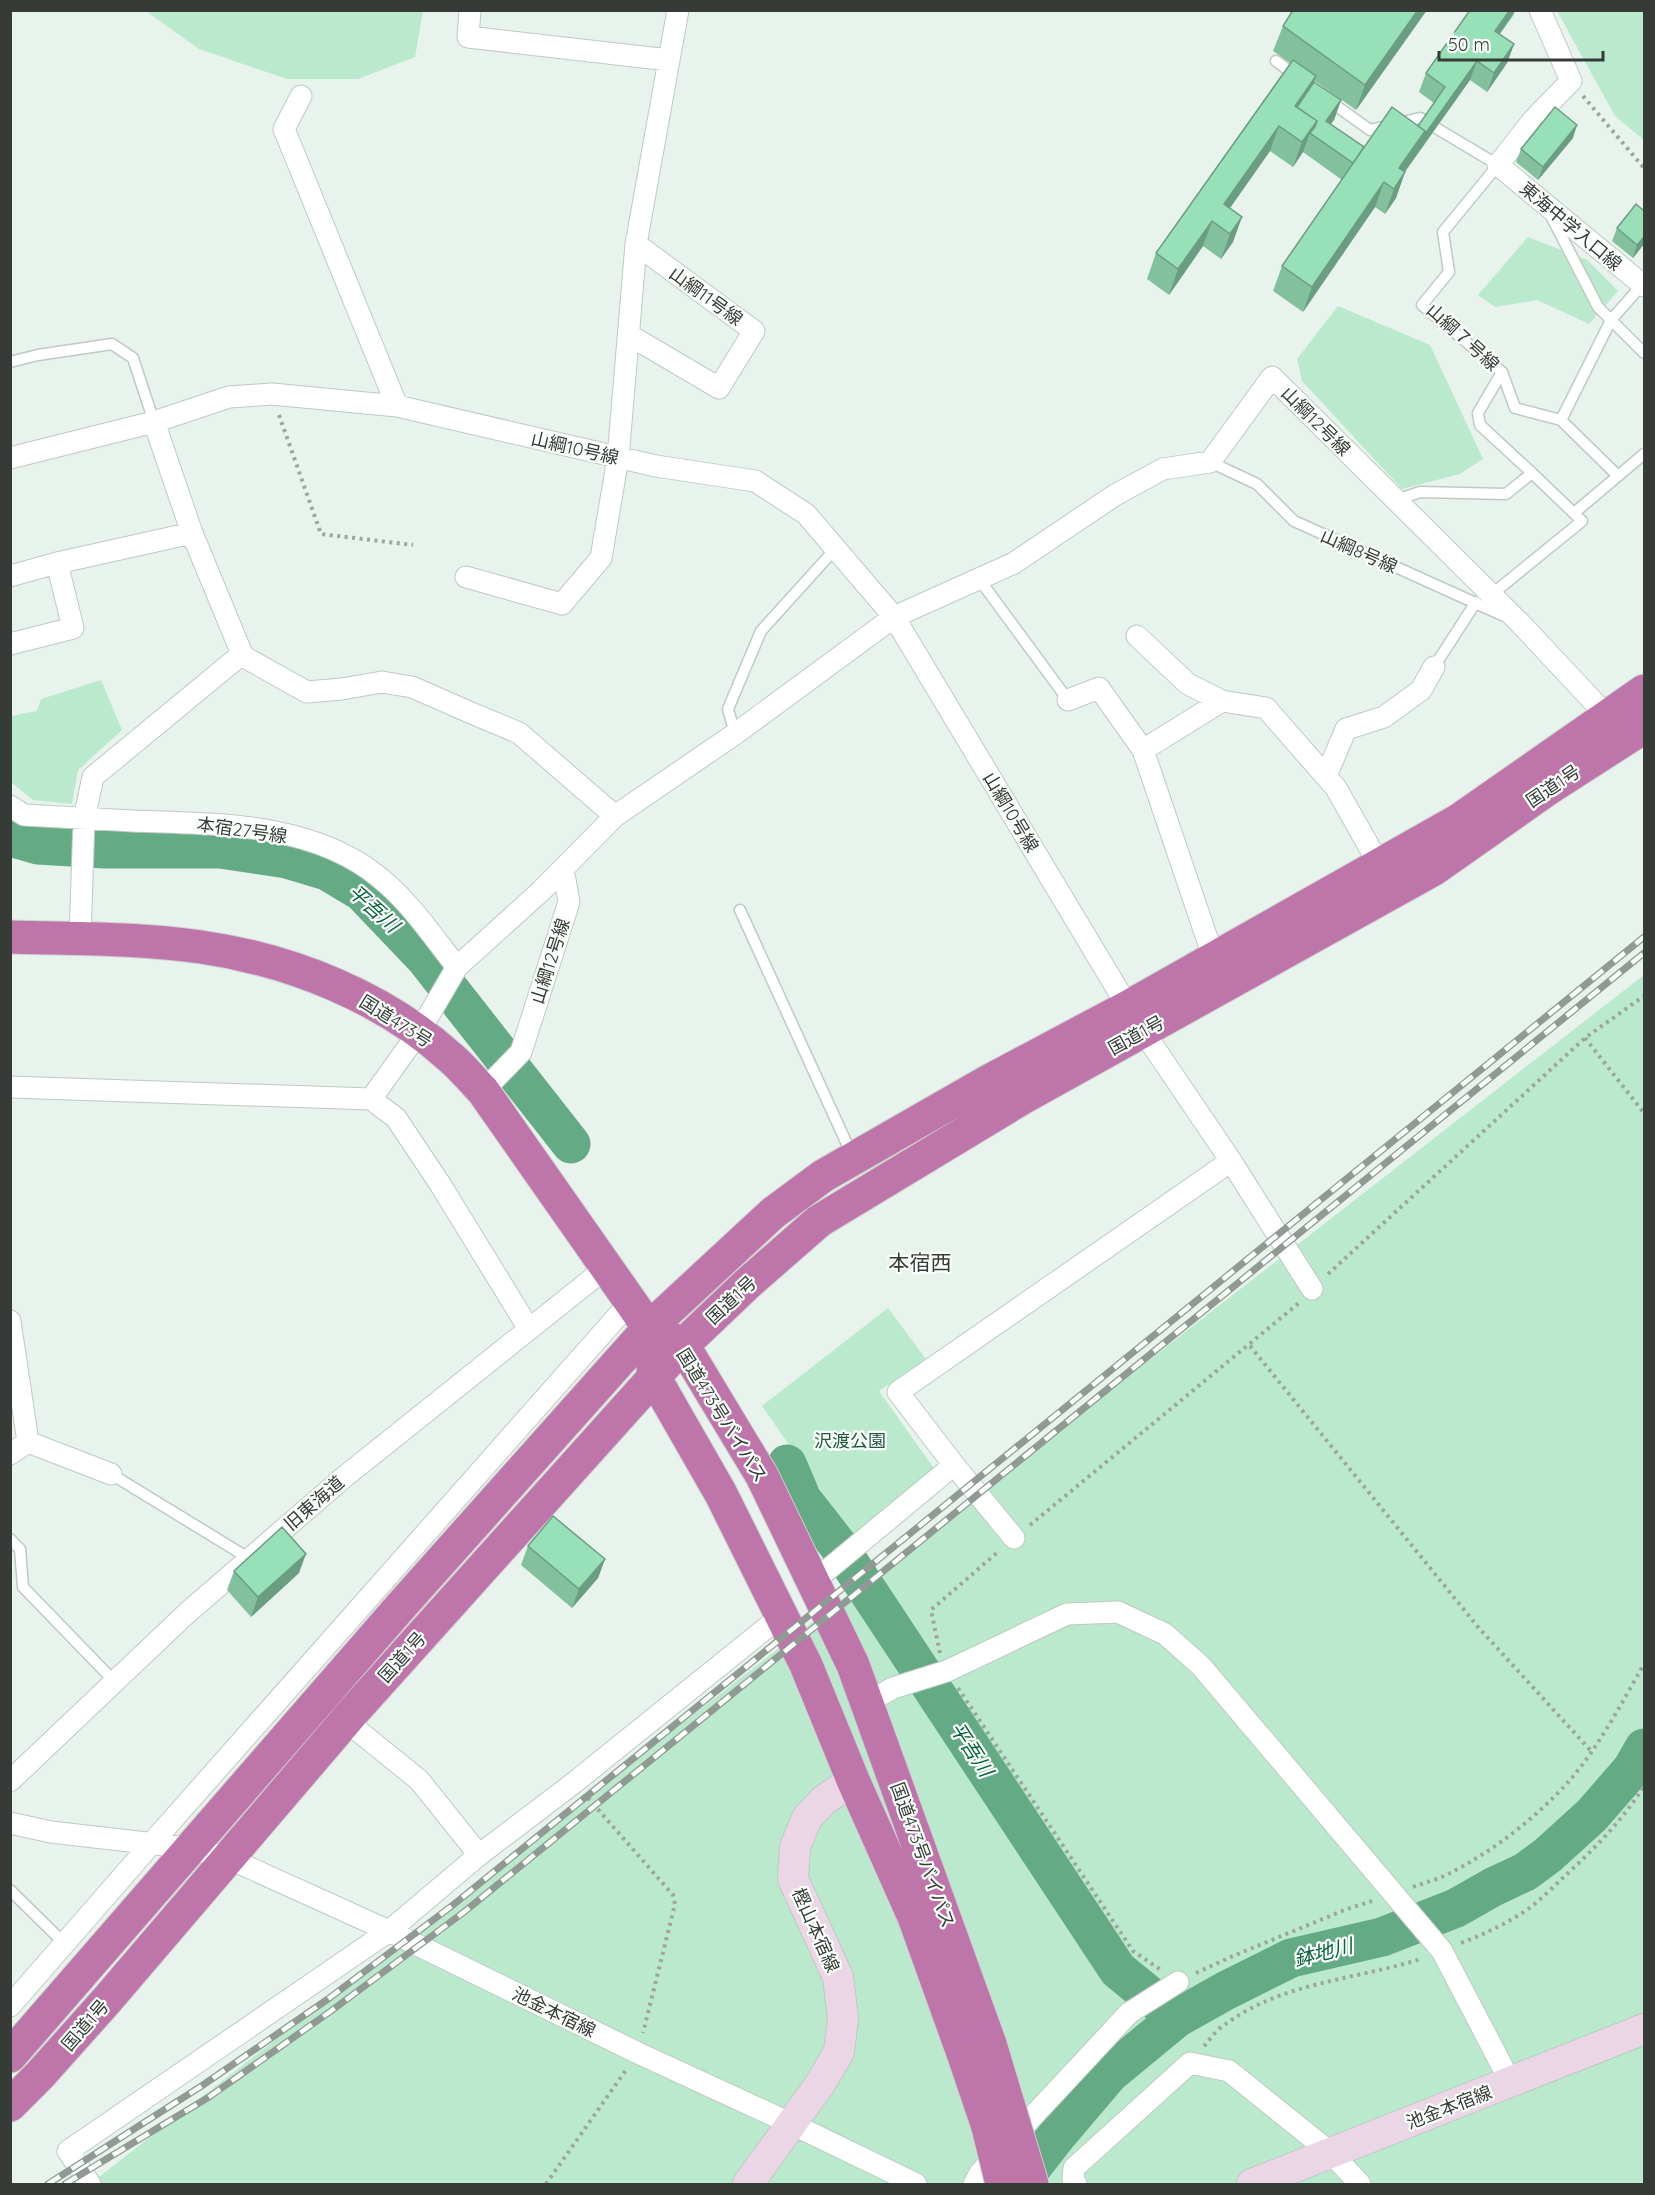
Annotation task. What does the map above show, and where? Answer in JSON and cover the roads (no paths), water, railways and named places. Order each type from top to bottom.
[{"type":"highway","name":"国道1号","points":[[10,2105],[40,2076],[346,1721],[683,1345],[747,1284],[819,1221],[1024,1097],[1135,1019],[1214,959],[1459,820],[1644,691]]},
{"type":"highway","name":"国道1号","points":[[10,2056],[371,1641],[649,1328],[773,1213],[823,1176],[987,1082],[1135,1019],[1434,869],[1549,788],[1644,727]]},
{"type":"highway","name":"国道473号","points":[[10,937],[157,942],[235,952],[273,962],[345,990],[386,1011],[419,1032],[452,1058],[483,1091],[649,1328]]},
{"type":"highway","name":"国道473号バイパス","points":[[649,1328],[683,1345],[762,1476],[819,1577],[880,1695],[977,2050],[988,2127],[1002,2184]]},
{"type":"highway","name":"国道473号バイパス","points":[[649,1328],[654,1377],[721,1494],[806,1665],[853,1780],[977,2050],[1032,2184]]},
{"type":"street","points":[[470,10],[468,37],[669,60]]},
{"type":"street","points":[[466,577],[562,604],[601,558],[618,458],[636,244],[678,10]]},
{"type":"street","points":[[1498,165],[1533,120],[1571,81],[1540,10]]},
{"type":"street","points":[[301,96],[284,129],[397,406]]},
{"type":"street","name":"東海中学入口線","points":[[1498,165],[1643,285]]},
{"type":"street","name":"山綱11号線","points":[[629,335],[718,388],[754,331],[636,244]]},
{"type":"street","name":"山綱12号線","points":[[1210,462],[1272,377],[1396,500],[1483,599],[1520,623],[1608,717]]},
{"type":"street","name":"山綱10号線","points":[[10,458],[154,422],[229,397],[272,394],[397,406],[618,458],[712,476],[755,481],[806,513],[894,616],[1135,1019],[1231,1161],[1312,1289]]},
{"type":"street","points":[[154,422],[192,533],[242,654],[307,692],[382,682],[412,687],[519,733],[615,816]]},
{"type":"street","points":[[371,1100],[419,1032],[458,968],[615,816],[735,734],[894,616],[1014,563],[1115,495],[1163,469],[1210,462]]},
{"type":"street","points":[[10,576],[57,563],[192,533]]},
{"type":"street","points":[[10,644],[73,628],[57,563]]},
{"type":"street","points":[[1137,636],[1188,684],[1222,701],[1266,708],[1336,788],[1380,866]]},
{"type":"street","points":[[80,939],[84,819],[93,777],[242,654]]},
{"type":"street","points":[[1326,776],[1346,729],[1384,717],[1421,690],[1434,667]]},
{"type":"street","points":[[1068,700],[1099,688],[1143,750],[1214,959]]},
{"type":"street","points":[[1143,750],[1222,701]]},
{"type":"street","name":"本宿27号線","points":[[10,806],[24,815],[180,822],[276,832],[306,840],[360,864],[380,877],[403,899],[458,968]]},
{"type":"street","name":"山綱12号線","points":[[483,1091],[521,1052],[569,902],[563,868]]},
{"type":"street","points":[[10,1087],[371,1100],[396,1118],[440,1184],[529,1329]]},
{"type":"street","points":[[1014,1538],[898,1392],[1231,1161]]},
{"type":"street","name":"旧東海道","points":[[10,1781],[187,1613],[250,1558],[343,1478],[607,1267]]},
{"type":"street","points":[[10,2006],[631,1301]]},
{"type":"street","points":[[10,1321],[19,1448],[111,1474]]},
{"type":"street","points":[[501,1448],[546,1444]]},
{"type":"street","points":[[819,1577],[954,1465]]},
{"type":"street","points":[[366,1601],[371,1641]]},
{"type":"street","points":[[880,1695],[946,1671],[1067,1614],[1118,1612],[1165,1634],[1201,1666],[1442,1951],[1511,2083]]},
{"type":"street","points":[[90,2184],[68,2151],[389,1931],[479,1855],[575,1782],[781,1616]]},
{"type":"street","points":[[346,1721],[419,1779],[479,1855]]},
{"type":"street","name":"樫山本宿線","points":[[748,2184],[792,2124],[839,2052],[843,2018],[838,1977],[793,1879],[795,1847],[807,1818],[824,1800],[853,1780]]},
{"type":"street","name":"池金本宿線","points":[[10,1824],[51,1832],[190,1848],[228,1858],[389,1931],[638,2054],[792,2124],[916,2184]]},
{"type":"street","points":[[974,2184],[980,2173],[1129,2013],[1178,1982]]},
{"type":"street","name":"池金本宿線","points":[[1252,2184],[1644,2029]]},
{"type":"street","points":[[1076,2184],[1073,2179],[1074,2168],[1190,2063],[1229,2072],[1331,2153],[1360,2184]]},
{"type":"lane","points":[[1276,62],[1304,82]]},
{"type":"lane","points":[[1323,96],[1370,130],[1420,118],[1498,165]]},
{"type":"lane","name":"山綱７号線","points":[[1498,165],[1443,232],[1449,272],[1422,305],[1502,372],[1478,413],[1480,425],[1574,513]]},
{"type":"lane","points":[[1545,204],[1598,307],[1644,353]]},
{"type":"lane","points":[[1561,420],[1611,320],[1643,285]]},
{"type":"lane","points":[[10,362],[38,355],[112,344],[133,358],[154,422]]},
{"type":"lane","points":[[1502,372],[1515,408],[1561,420],[1618,476]]},
{"type":"lane","points":[[1434,667],[1483,599],[1582,521],[1574,513],[1644,454]]},
{"type":"lane","name":"山綱8号線","points":[[1210,462],[1257,484],[1294,521],[1483,599]]},
{"type":"lane","points":[[1396,500],[1420,492],[1506,494],[1532,474]]},
{"type":"lane","points":[[735,734],[728,708],[761,631],[836,548]]},
{"type":"lane","points":[[979,579],[1068,700]]},
{"type":"lane","points":[[740,910],[854,1158]]},
{"type":"lane","points":[[111,1474],[250,1558]]},
{"type":"lane","points":[[10,1539],[20,1549],[23,1587],[115,1682]]},
{"type":"lane","points":[[10,1890],[65,1944]]},
{"type":"waterway","name":"平吾川","points":[[10,837],[38,845],[105,849],[220,849],[287,859],[327,871],[362,892],[425,958],[571,1144]]},
{"type":"waterway","name":"平吾川","points":[[787,1464],[802,1499],[837,1544],[1118,1970],[1177,2018]]},
{"type":"waterway","name":"鉢地川","points":[[1019,2184],[1109,2074],[1177,2018],[1291,1958],[1382,1937],[1456,1908],[1525,1872],[1548,1855],[1592,1815],[1632,1769],[1644,1748]]},
{"type":"railway","points":[[48,2184],[203,2085],[328,1999],[453,1905],[1644,937]]},
{"type":"railway","points":[[65,2184],[209,2097],[331,2011],[464,1912],[1644,953]]},
{"type":"district","name":"本宿西","points":[[920,1262]]},
{"type":"park label","name":"沢渡公園","points":[[850,1440]]}]
